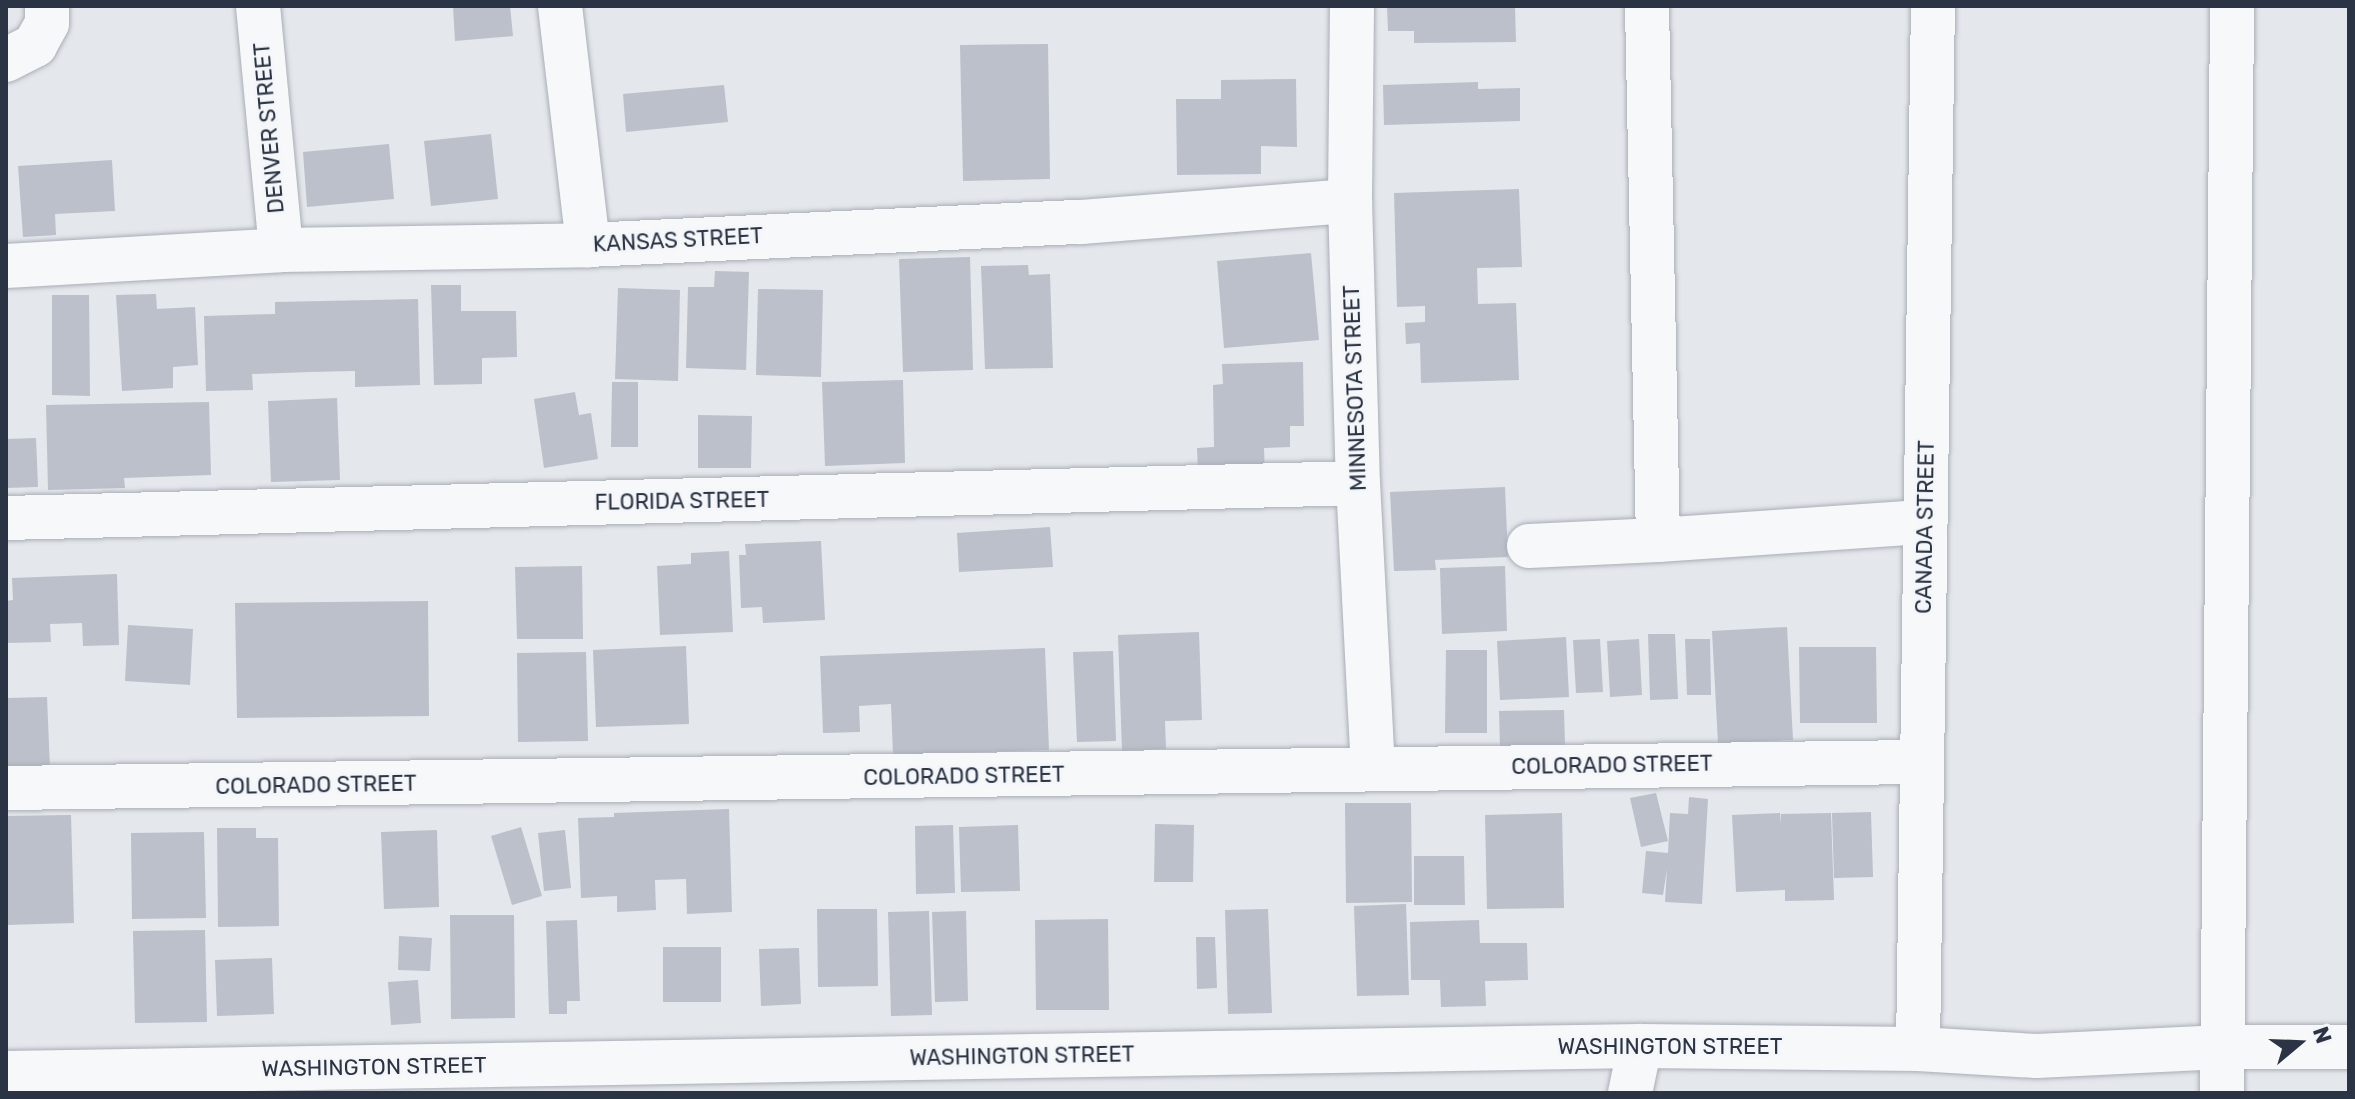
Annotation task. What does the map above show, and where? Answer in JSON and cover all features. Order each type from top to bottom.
[{"type":"street","name":"DENVER STREET","points":[[258,6],[281,250]]},
{"type":"street","points":[[560,6],[588,245]]},
{"type":"street","name":"MINNESOTA STREET","points":[[1352,6],[1350,201],[1358,483],[1373,769]]},
{"type":"street","points":[[1647,6],[1658,540]]},
{"type":"street","name":"CANADA STREET","points":[[1918,1049],[1933,6]]},
{"type":"street","points":[[2222,1093],[2232,6]]},
{"type":"street","name":"KANSAS STREET","points":[[6,266],[281,250],[588,245],[1081,222],[1350,201]]},
{"type":"street","name":"FLORIDA STREET","points":[[6,518],[1358,483]]},
{"type":"street","points":[[1529,546],[1925,522]]},
{"type":"street","name":"COLORADO STREET","points":[[6,788],[1922,762]]},
{"type":"street","points":[[1630,1093],[1640,1046]]},
{"type":"street","name":"WASHINGTON STREET","points":[[6,1073],[912,1076],[1640,1046],[1918,1049],[2037,1056],[2223,1047],[2349,1047]]},
{"type":"building","points":[[453,6],[510,6],[513,36],[455,41]]},
{"type":"building","points":[[1387,6],[1515,6],[1516,42],[1414,43],[1414,31],[1388,31]]},
{"type":"building","points":[[1048,44],[1050,179],[963,181],[960,45]]},
{"type":"building","points":[[1296,79],[1297,147],[1261,146],[1261,174],[1177,175],[1176,99],[1221,99],[1221,80]]},
{"type":"building","points":[[1478,82],[1478,89],[1520,88],[1520,121],[1384,125],[1383,85]]},
{"type":"building","points":[[724,85],[728,122],[626,132],[623,94]]},
{"type":"building","points":[[491,134],[498,199],[431,206],[424,141]]},
{"type":"building","points":[[389,144],[394,199],[307,207],[303,152]]},
{"type":"building","points":[[112,160],[115,211],[55,214],[56,235],[23,237],[18,166]]},
{"type":"building","points":[[1519,189],[1522,267],[1477,268],[1478,304],[1516,303],[1519,380],[1421,383],[1420,343],[1406,344],[1405,323],[1425,322],[1425,306],[1397,307],[1394,193]]},
{"type":"building","points":[[1311,253],[1319,340],[1224,348],[1217,261]]},
{"type":"building","points":[[970,257],[973,370],[903,372],[899,259]]},
{"type":"building","points":[[1028,265],[1029,275],[1050,274],[1053,368],[985,369],[981,266]]},
{"type":"building","points":[[715,271],[749,272],[746,370],[686,368],[688,287],[714,287]]},
{"type":"building","points":[[431,285],[461,285],[461,311],[516,311],[517,357],[482,358],[482,384],[434,385]]},
{"type":"building","points":[[618,288],[680,290],[678,381],[615,379]]},
{"type":"building","points":[[758,289],[823,290],[821,377],[756,375]]},
{"type":"building","points":[[156,294],[157,309],[195,307],[198,365],[173,367],[173,388],[122,391],[116,295]]},
{"type":"building","points":[[52,295],[89,295],[90,396],[52,395]]},
{"type":"building","points":[[418,299],[420,385],[355,387],[355,371],[310,372],[252,374],[253,390],[206,391],[204,316],[275,314],[275,302]]},
{"type":"building","points":[[1303,362],[1304,426],[1290,426],[1290,447],[1264,448],[1265,473],[1198,474],[1197,448],[1214,447],[1213,385],[1223,384],[1222,364]]},
{"type":"building","points":[[903,380],[905,463],[825,466],[822,382]]},
{"type":"building","points":[[612,382],[638,382],[638,447],[611,447]]},
{"type":"building","points":[[575,392],[579,415],[591,413],[598,459],[544,468],[534,399]]},
{"type":"building","points":[[337,398],[340,480],[271,482],[268,401]]},
{"type":"building","points":[[209,402],[211,475],[124,478],[125,488],[48,490],[46,405]]},
{"type":"building","points":[[698,415],[752,416],[751,468],[698,468]]},
{"type":"building","points":[[36,438],[38,487],[6,488],[6,439]]},
{"type":"building","points":[[1505,487],[1508,557],[1435,560],[1436,570],[1394,571],[1390,492]]},
{"type":"building","points":[[1050,527],[1053,567],[959,572],[957,533]]},
{"type":"building","points":[[821,541],[825,620],[763,623],[762,607],[741,608],[739,555],[746,555],[745,544]]},
{"type":"building","points":[[729,551],[733,632],[660,635],[657,566],[691,564],[691,553]]},
{"type":"building","points":[[582,566],[583,639],[517,639],[515,567]]},
{"type":"building","points":[[1505,566],[1507,631],[1442,634],[1440,568]]},
{"type":"building","points":[[117,574],[119,645],[83,646],[82,623],[50,624],[51,642],[6,643],[6,601],[13,600],[12,578]]},
{"type":"building","points":[[428,601],[429,716],[237,718],[235,603]]},
{"type":"building","points":[[128,625],[193,629],[190,685],[125,681]]},
{"type":"building","points":[[1787,627],[1793,740],[1718,743],[1712,631]]},
{"type":"building","points":[[1199,632],[1202,720],[1165,721],[1166,749],[1122,751],[1118,635]]},
{"type":"building","points":[[1648,634],[1675,634],[1678,699],[1650,700]]},
{"type":"building","points":[[1566,637],[1569,697],[1500,700],[1497,641]]},
{"type":"building","points":[[1600,639],[1603,692],[1576,693],[1573,640]]},
{"type":"building","points":[[1639,639],[1642,695],[1610,697],[1607,641]]},
{"type":"building","points":[[1685,639],[1710,639],[1711,695],[1687,695]]},
{"type":"building","points":[[686,646],[689,724],[596,727],[593,650]]},
{"type":"building","points":[[1799,647],[1876,647],[1877,723],[1800,723]]},
{"type":"building","points":[[1045,648],[1049,750],[893,755],[891,704],[859,706],[860,732],[823,733],[820,656]]},
{"type":"building","points":[[1446,650],[1487,650],[1487,733],[1445,733]]},
{"type":"building","points":[[1113,651],[1116,741],[1077,742],[1073,652]]},
{"type":"building","points":[[586,652],[588,741],[518,742],[517,653]]},
{"type":"building","points":[[47,697],[50,769],[6,770],[6,698]]},
{"type":"building","points":[[1564,710],[1565,746],[1500,747],[1499,711]]},
{"type":"building","points":[[1656,793],[1668,841],[1641,847],[1630,798]]},
{"type":"building","points":[[1689,797],[1708,799],[1702,904],[1665,902],[1667,869],[1663,895],[1642,893],[1646,851],[1668,853],[1670,813],[1688,814]]},
{"type":"building","points":[[1345,803],[1411,803],[1412,902],[1346,903]]},
{"type":"building","points":[[729,809],[732,912],[687,914],[686,879],[655,880],[656,910],[617,912],[617,896],[581,898],[578,818],[614,817],[614,813]]},
{"type":"building","points":[[1871,812],[1873,877],[1834,878],[1832,813]]},
{"type":"building","points":[[1562,813],[1564,908],[1487,909],[1485,815]]},
{"type":"building","points":[[1780,813],[1781,824],[1781,814],[1831,813],[1834,900],[1785,901],[1785,890],[1736,892],[1732,815]]},
{"type":"building","points":[[71,815],[74,923],[6,925],[6,816]]},
{"type":"building","points":[[1155,824],[1194,825],[1193,882],[1154,882]]},
{"type":"building","points":[[953,825],[955,893],[916,894],[915,826]]},
{"type":"building","points":[[1018,825],[1020,891],[961,892],[959,827]]},
{"type":"building","points":[[521,827],[542,896],[512,905],[491,836]]},
{"type":"building","points":[[217,828],[256,828],[256,838],[278,838],[279,926],[218,927]]},
{"type":"building","points":[[437,830],[439,907],[384,909],[381,832]]},
{"type":"building","points":[[565,830],[571,888],[544,891],[538,833]]},
{"type":"building","points":[[204,832],[206,918],[132,919],[131,833]]},
{"type":"building","points":[[1414,856],[1464,856],[1465,905],[1414,905]]},
{"type":"building","points":[[1406,904],[1409,995],[1357,996],[1354,906]]},
{"type":"building","points":[[817,909],[877,909],[878,986],[818,987]]},
{"type":"building","points":[[1268,909],[1272,1013],[1228,1014],[1225,910]]},
{"type":"building","points":[[929,911],[932,1015],[891,1016],[888,912]]},
{"type":"building","points":[[966,911],[968,1001],[935,1002],[932,912]]},
{"type":"building","points":[[450,915],[514,915],[515,1018],[451,1019]]},
{"type":"building","points":[[1108,919],[1109,1010],[1036,1010],[1035,920]]},
{"type":"building","points":[[577,920],[580,1001],[567,1001],[567,1014],[549,1014],[546,921]]},
{"type":"building","points":[[1479,920],[1480,943],[1527,943],[1528,980],[1485,981],[1486,1006],[1441,1007],[1440,980],[1411,980],[1410,922]]},
{"type":"building","points":[[205,930],[207,1022],[135,1023],[133,931]]},
{"type":"building","points":[[399,936],[432,938],[430,971],[398,970]]},
{"type":"building","points":[[1196,937],[1215,937],[1217,988],[1197,989]]},
{"type":"building","points":[[663,947],[721,947],[721,1002],[663,1002]]},
{"type":"building","points":[[799,948],[801,1004],[761,1006],[759,949]]},
{"type":"building","points":[[272,958],[274,1014],[217,1016],[215,960]]},
{"type":"building","points":[[418,980],[421,1023],[391,1025],[388,982]]}]
